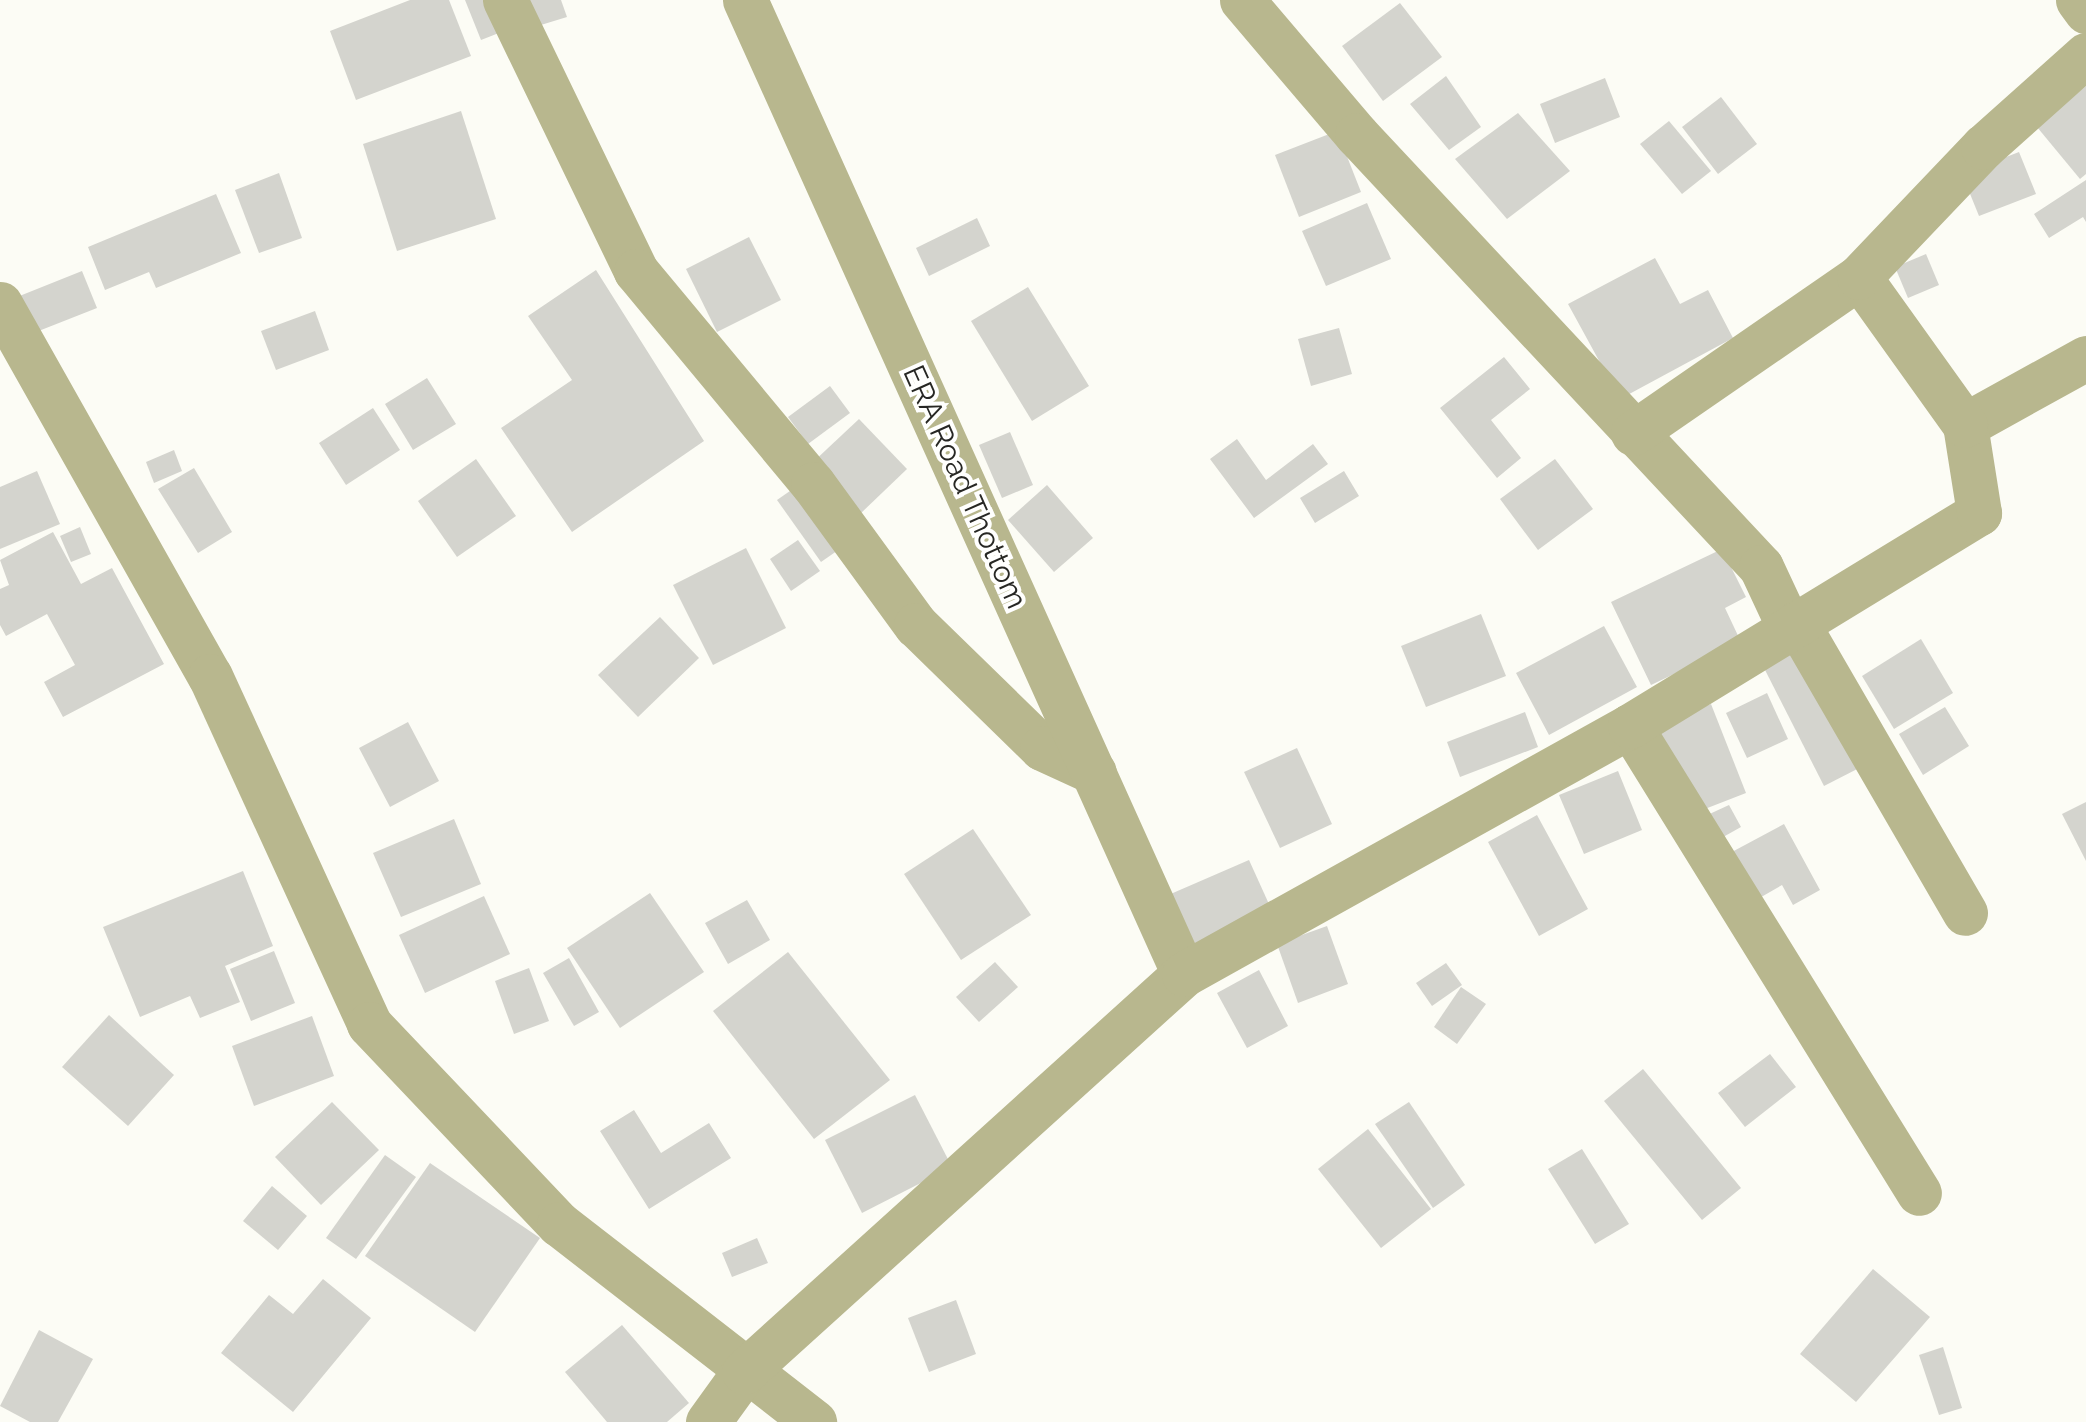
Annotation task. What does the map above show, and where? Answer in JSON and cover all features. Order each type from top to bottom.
[{"type":"street","points":[[506,0],[636,271],[813,484],[916,625],[1042,748],[1094,772]]},
{"type":"street","name":"ERA Road Thottom","points":[[745,0],[1184,974]]},
{"type":"street","points":[[1242,0],[1633,433],[1761,568],[1965,913]]},
{"type":"street","points":[[2078,0],[2086,11]]},
{"type":"street","points":[[1633,433],[1860,277],[1984,147],[2086,55]]},
{"type":"street","points":[[708,1422],[744,1372],[1184,974],[1630,726],[1980,514],[1966,426],[1860,277]]},
{"type":"street","points":[[0,304],[210,676],[369,1024],[558,1224],[744,1372],[814,1422]]},
{"type":"street","points":[[1966,426],[2086,358]]},
{"type":"street","points":[[1630,726],[1919,1193]]},
{"type":"building","points":[[410,0],[449,0],[471,56],[356,100],[330,31]]},
{"type":"building","points":[[465,0],[492,0],[504,31],[481,40]]},
{"type":"building","points":[[521,0],[561,0],[567,17],[531,28]]},
{"type":"building","points":[[1400,3],[1442,57],[1383,101],[1342,46]]},
{"type":"building","points":[[1446,76],[1481,127],[1449,150],[1410,104]]},
{"type":"building","points":[[1605,78],[1620,117],[1555,143],[1540,104]]},
{"type":"building","points":[[2086,86],[2086,174],[2080,179],[2037,127]]},
{"type":"building","points":[[1721,97],[1757,144],[1718,174],[1682,127]]},
{"type":"building","points":[[461,111],[496,219],[397,251],[363,144]]},
{"type":"building","points":[[1518,113],[1570,171],[1507,219],[1455,159]]},
{"type":"building","points":[[1669,121],[1711,171],[1682,194],[1640,144]]},
{"type":"building","points":[[1337,131],[1361,192],[1299,217],[1275,155]]},
{"type":"building","points":[[2019,152],[2036,194],[1979,216],[1962,174]]},
{"type":"building","points":[[279,173],[302,238],[259,253],[235,190]]},
{"type":"building","points":[[2086,180],[2086,222],[2083,217],[2049,238],[2034,214]]},
{"type":"building","points":[[216,194],[241,253],[156,288],[149,272],[105,290],[88,247]]},
{"type":"building","points":[[1367,203],[1391,259],[1326,286],[1302,231]]},
{"type":"building","points":[[977,218],[990,246],[929,276],[916,248]]},
{"type":"building","points":[[749,237],[781,300],[717,332],[686,269]]},
{"type":"building","points":[[1926,254],[1939,285],[1908,298],[1895,267]]},
{"type":"building","points":[[1655,258],[1680,304],[1708,290],[1733,338],[1620,399],[1568,304]]},
{"type":"building","points":[[596,270],[704,441],[572,532],[501,428],[572,380],[528,316]]},
{"type":"building","points":[[82,271],[97,308],[31,334],[17,297]]},
{"type":"building","points":[[1028,287],[1089,386],[1032,421],[971,321]]},
{"type":"building","points":[[315,311],[329,350],[276,370],[261,331]]},
{"type":"building","points":[[1339,328],[1352,374],[1311,386],[1298,339]]},
{"type":"building","points":[[1504,357],[1530,389],[1491,420],[1521,458],[1497,478],[1440,408]]},
{"type":"building","points":[[427,378],[456,424],[413,450],[385,404]]},
{"type":"building","points":[[830,386],[850,413],[808,444],[788,417]]},
{"type":"building","points":[[373,408],[400,450],[346,485],[319,443]]},
{"type":"building","points":[[859,419],[907,469],[859,515],[811,464]]},
{"type":"building","points":[[1010,432],[1033,485],[1002,498],[979,445]]},
{"type":"building","points":[[1237,439],[1266,480],[1313,444],[1328,464],[1254,518],[1210,459]]},
{"type":"building","points":[[174,450],[182,471],[154,483],[146,462]]},
{"type":"building","points":[[476,459],[516,516],[457,557],[418,501]]},
{"type":"building","points":[[1555,459],[1593,509],[1538,550],[1500,499]]},
{"type":"building","points":[[194,468],[232,532],[198,553],[158,489]]},
{"type":"building","points":[[37,471],[60,524],[0,549],[0,487]]},
{"type":"building","points":[[1344,471],[1359,496],[1315,523],[1300,498]]},
{"type":"building","points":[[800,484],[844,546],[821,562],[777,500]]},
{"type":"building","points":[[1047,485],[1093,538],[1054,572],[1008,520]]},
{"type":"building","points":[[80,527],[91,554],[71,562],[60,536]]},
{"type":"building","points":[[53,532],[81,584],[112,568],[164,664],[63,717],[44,682],[75,665],[47,614],[6,636],[0,625],[0,589],[9,585],[0,560]]},
{"type":"building","points":[[798,540],[820,571],[791,591],[770,559]]},
{"type":"building","points":[[746,548],[786,628],[713,665],[673,585]]},
{"type":"building","points":[[1722,549],[1746,597],[1725,608],[1741,642],[1651,685],[1611,602]]},
{"type":"building","points":[[1481,614],[1506,676],[1426,707],[1401,646]]},
{"type":"building","points":[[660,617],[699,658],[638,717],[598,675]]},
{"type":"building","points":[[1604,626],[1637,687],[1549,735],[1516,673]]},
{"type":"building","points":[[1921,639],[1953,693],[1894,729],[1862,676]]},
{"type":"building","points":[[1802,643],[1865,765],[1824,786],[1762,664]]},
{"type":"building","points":[[1767,693],[1788,739],[1747,758],[1726,713]]},
{"type":"building","points":[[1711,704],[1746,793],[1692,814],[1657,726]]},
{"type":"building","points":[[1945,707],[1969,746],[1923,775],[1899,734]]},
{"type":"building","points":[[1525,712],[1538,747],[1460,777],[1447,742]]},
{"type":"building","points":[[408,722],[439,781],[390,807],[359,748]]},
{"type":"building","points":[[1297,748],[1332,824],[1280,848],[1244,772]]},
{"type":"building","points":[[1618,771],[1642,830],[1584,854],[1559,795]]},
{"type":"building","points":[[2086,802],[2086,861],[2062,814]]},
{"type":"building","points":[[1729,805],[1741,827],[1716,841],[1703,817]]},
{"type":"building","points":[[1537,815],[1588,909],[1539,936],[1488,842]]},
{"type":"building","points":[[454,819],[481,884],[401,917],[373,853]]},
{"type":"building","points":[[1784,824],[1820,890],[1793,905],[1782,885],[1756,900],[1730,853]]},
{"type":"building","points":[[973,829],[1031,915],[961,960],[904,874]]},
{"type":"building","points":[[1249,860],[1273,913],[1190,950],[1166,896]]},
{"type":"building","points":[[243,871],[273,946],[225,966],[240,1002],[200,1018],[190,996],[140,1017],[103,927]]},
{"type":"building","points":[[650,893],[704,972],[620,1028],[567,948]]},
{"type":"building","points":[[484,896],[510,954],[425,993],[399,935]]},
{"type":"building","points":[[747,900],[770,940],[728,964],[705,923]]},
{"type":"building","points":[[1327,926],[1348,984],[1298,1003],[1277,944]]},
{"type":"building","points":[[274,951],[295,1003],[251,1021],[230,969]]},
{"type":"building","points":[[788,952],[890,1080],[814,1139],[713,1011]]},
{"type":"building","points":[[569,958],[599,1012],[574,1026],[543,973]]},
{"type":"building","points":[[995,962],[1018,987],[979,1022],[956,997]]},
{"type":"building","points":[[1446,963],[1462,985],[1432,1006],[1416,983]]},
{"type":"building","points":[[529,968],[549,1021],[514,1034],[495,981]]},
{"type":"building","points":[[1259,970],[1288,1026],[1247,1048],[1217,993]]},
{"type":"building","points":[[1461,987],[1486,1004],[1457,1044],[1434,1027]]},
{"type":"building","points":[[109,1015],[174,1075],[128,1126],[62,1067]]},
{"type":"building","points":[[312,1016],[334,1076],[254,1106],[232,1046]]},
{"type":"building","points":[[1770,1054],[1796,1087],[1745,1127],[1718,1093]]},
{"type":"building","points":[[1643,1069],[1741,1188],[1702,1220],[1604,1101]]},
{"type":"building","points":[[915,1095],[952,1167],[862,1213],[825,1140]]},
{"type":"building","points":[[332,1102],[379,1150],[321,1205],[275,1157]]},
{"type":"building","points":[[1409,1102],[1465,1185],[1433,1208],[1375,1124]]},
{"type":"building","points":[[634,1110],[661,1153],[709,1123],[731,1158],[649,1209],[600,1131]]},
{"type":"building","points":[[1368,1129],[1431,1209],[1381,1248],[1318,1169]]},
{"type":"building","points":[[1582,1149],[1629,1224],[1595,1244],[1548,1169]]},
{"type":"building","points":[[385,1155],[416,1177],[356,1259],[326,1238]]},
{"type":"building","points":[[430,1163],[540,1238],[475,1332],[365,1256]]},
{"type":"building","points":[[272,1186],[307,1216],[278,1250],[243,1221]]},
{"type":"building","points":[[757,1238],[768,1263],[732,1277],[722,1253]]},
{"type":"building","points":[[1873,1269],[1930,1317],[1856,1402],[1800,1354]]},
{"type":"building","points":[[323,1279],[371,1318],[293,1412],[221,1353],[269,1295],[293,1314]]},
{"type":"building","points":[[956,1300],[976,1354],[929,1372],[908,1318]]},
{"type":"building","points":[[622,1325],[689,1403],[667,1422],[607,1422],[565,1372]]},
{"type":"building","points":[[39,1330],[93,1359],[58,1422],[30,1422],[0,1406]]},
{"type":"building","points":[[1943,1347],[1962,1408],[1939,1415],[1919,1355]]}]
